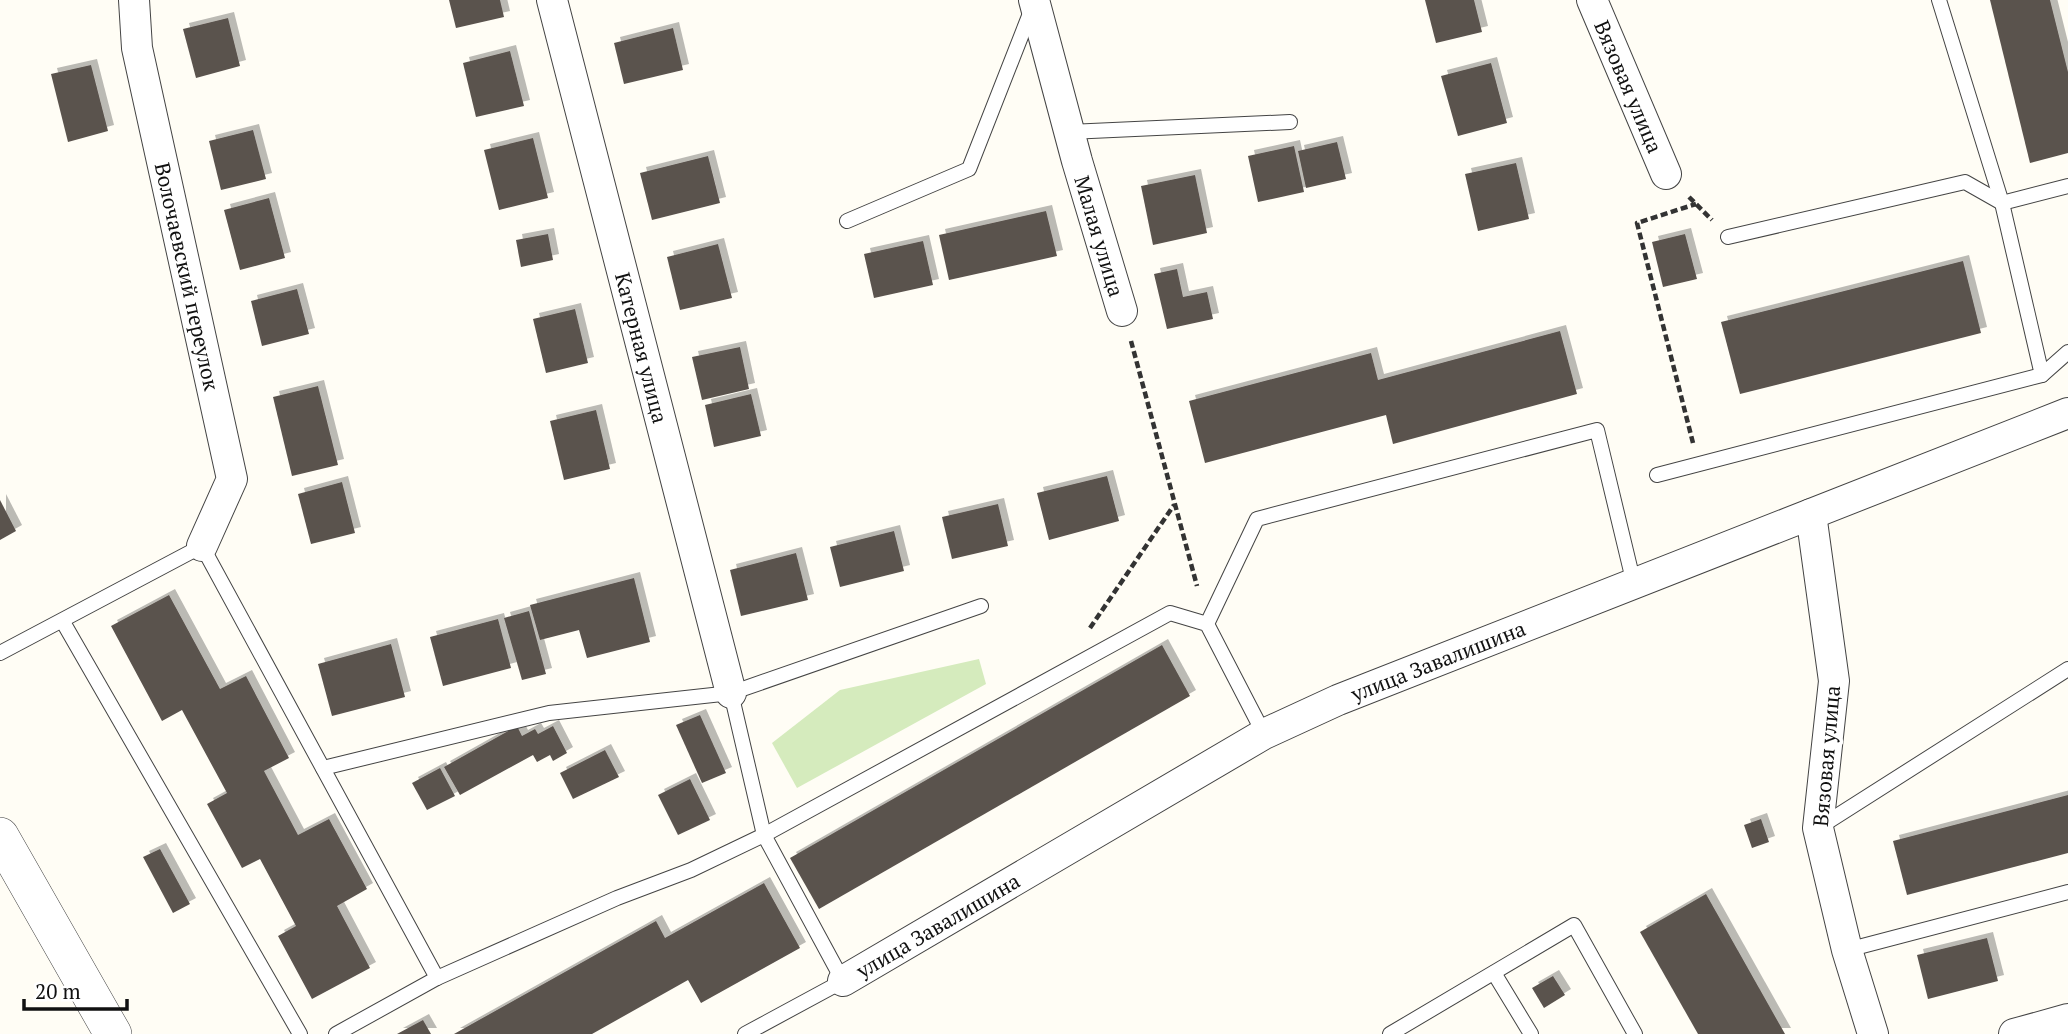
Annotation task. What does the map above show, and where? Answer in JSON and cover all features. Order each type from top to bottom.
[{"type":"street","name":"Волочаевский переулок","points":[[134,0],[137,48],[232,479],[202,546]]},
{"type":"street","name":"Катерная улица","points":[[552,0],[731,693]]},
{"type":"street","name":"Вязовая улица","points":[[1592,0],[1666,174]]},
{"type":"street","name":"Малая улица","points":[[1035,1],[1077,161],[1122,310]]},
{"type":"street","name":"улица Завалишина","points":[[843,981],[1264,734],[1338,701],[2068,413]]},
{"type":"street","name":"Вязовая улица","points":[[1811,514],[1834,681],[1818,828],[1847,950],[1872,1034]]},
{"type":"street","points":[[0,836],[113,1034]]},
{"type":"street","points":[[2014,1034],[2068,1019]]},
{"type":"lane","points":[[1939,0],[2002,204],[2042,374]]},
{"type":"lane","points":[[847,221],[969,169],[1035,1]]},
{"type":"lane","points":[[1069,132],[1290,122]]},
{"type":"lane","points":[[1728,237],[1965,182],[2002,204],[2068,186]]},
{"type":"lane","points":[[1657,475],[2042,374],[2068,352]]},
{"type":"lane","points":[[1207,624],[1257,519],[1597,430],[1634,584]]},
{"type":"lane","points":[[0,653],[202,546],[437,978]]},
{"type":"lane","points":[[323,768],[549,713],[731,693],[981,606]]},
{"type":"lane","points":[[336,1034],[437,978],[617,898],[691,870],[764,835],[1170,613],[1207,624],[1264,734]]},
{"type":"lane","points":[[63,622],[300,1034]]},
{"type":"lane","points":[[1818,828],[2068,669]]},
{"type":"lane","points":[[731,693],[764,835],[843,981],[745,1034]]},
{"type":"lane","points":[[1847,950],[2068,892]]},
{"type":"lane","points":[[1390,1034],[1574,925],[1635,1034]]},
{"type":"lane","points":[[1494,973],[1531,1034]]},
{"type":"path","points":[[1666,174],[1728,237]]},
{"type":"path","points":[[1696,204],[1637,223],[1699,464]]},
{"type":"path","points":[[1122,310],[1207,624]]},
{"type":"path","points":[[1059,673],[1175,504]]},
{"type":"green space","points":[[979,659],[986,684],[797,788],[772,743],[840,690]]},
{"type":"building","points":[[449,0],[500,0],[504,17],[456,28]]},
{"type":"building","points":[[1425,0],[1474,0],[1482,32],[1436,43]]},
{"type":"building","points":[[1990,0],[2050,0],[2068,72],[2068,153],[2030,163]]},
{"type":"building","points":[[228,18],[240,66],[196,78],[183,29]]},
{"type":"building","points":[[673,28],[683,70],[624,84],[614,43]]},
{"type":"building","points":[[510,51],[524,106],[476,117],[463,63]]},
{"type":"building","points":[[1491,63],[1507,123],[1458,136],[1441,76]]},
{"type":"building","points":[[91,65],[108,131],[68,142],[51,74]]},
{"type":"building","points":[[253,130],[266,179],[221,190],[209,141]]},
{"type":"building","points":[[533,138],[548,198],[499,210],[484,150]]},
{"type":"building","points":[[1337,142],[1346,179],[1306,188],[1298,151]]},
{"type":"building","points":[[1294,146],[1304,192],[1258,202],[1248,156]]},
{"type":"building","points":[[708,156],[720,203],[652,220],[640,173]]},
{"type":"building","points":[[1516,163],[1529,219],[1478,231],[1465,174]]},
{"type":"building","points":[[1195,175],[1207,233],[1153,245],[1141,186]]},
{"type":"building","points":[[269,198],[285,258],[240,270],[224,210]]},
{"type":"building","points":[[1046,211],[1057,256],[949,280],[939,235]]},
{"type":"building","points":[[548,234],[553,260],[521,267],[516,240]]},
{"type":"building","points":[[1685,234],[1697,279],[1663,287],[1652,242]]},
{"type":"building","points":[[923,241],[933,285],[874,298],[864,254]]},
{"type":"building","points":[[718,244],[732,298],[680,310],[667,257]]},
{"type":"building","points":[[1963,261],[1981,333],[1740,394],[1721,322]]},
{"type":"building","points":[[1177,269],[1183,297],[1207,292],[1213,319],[1167,329],[1154,274]]},
{"type":"building","points":[[297,289],[309,334],[262,346],[251,301]]},
{"type":"building","points":[[575,309],[588,363],[546,373],[533,319]]},
{"type":"building","points":[[1560,331],[1577,394],[1393,444],[1386,415],[1205,463],[1189,401],[1371,353],[1378,380]]},
{"type":"building","points":[[740,347],[749,389],[702,400],[692,357]]},
{"type":"building","points":[[318,386],[338,465],[292,476],[273,397]]},
{"type":"building","points":[[751,394],[761,436],[714,447],[705,405]]},
{"type":"building","points":[[596,410],[610,469],[564,480],[550,421]]},
{"type":"building","points":[[1107,476],[1119,521],[1049,540],[1037,493]]},
{"type":"building","points":[[342,482],[355,533],[311,544],[298,494]]},
{"type":"building","points":[[0,500],[16,531],[0,540]]},
{"type":"building","points":[[998,504],[1008,546],[952,559],[942,517]]},
{"type":"building","points":[[894,531],[904,571],[840,587],[830,547]]},
{"type":"building","points":[[796,553],[808,600],[741,616],[730,570]]},
{"type":"building","points":[[634,578],[650,642],[587,658],[579,630],[540,640],[530,605]]},
{"type":"building","points":[[169,595],[220,689],[246,676],[289,758],[264,771],[298,835],[329,819],[367,889],[337,906],[370,968],[312,999],[278,936],[296,926],[260,859],[242,868],[207,804],[227,793],[182,710],[162,721],[111,626]]},
{"type":"building","points":[[529,611],[546,674],[522,680],[504,618]]},
{"type":"building","points":[[498,619],[511,668],[443,686],[430,637]]},
{"type":"building","points":[[391,644],[405,697],[332,716],[318,664]]},
{"type":"building","points":[[1162,645],[1190,696],[819,909],[790,858]]},
{"type":"building","points":[[700,715],[726,773],[702,783],[676,725]]},
{"type":"building","points":[[517,726],[522,736],[535,729],[538,734],[553,726],[567,753],[553,761],[550,755],[537,762],[533,755],[460,795],[444,767]]},
{"type":"building","points":[[605,750],[619,777],[573,799],[560,773]]},
{"type":"building","points":[[440,768],[455,796],[427,810],[412,783]]},
{"type":"building","points":[[690,779],[710,820],[678,835],[658,795]]},
{"type":"building","points":[[2068,795],[2068,853],[1907,895],[1893,841]]},
{"type":"building","points":[[1761,819],[1769,842],[1752,848],[1744,825]]},
{"type":"building","points":[[160,849],[190,904],[173,913],[143,857]]},
{"type":"building","points":[[764,883],[800,948],[701,1003],[688,980],[592,1034],[454,1034],[656,921],[665,938]]},
{"type":"building","points":[[1706,894],[1785,1034],[1698,1034],[1640,932]]},
{"type":"building","points":[[1987,938],[1998,981],[1928,999],[1917,955]]},
{"type":"building","points":[[1553,976],[1565,995],[1544,1008],[1532,988]]},
{"type":"building","points":[[423,1020],[431,1034],[397,1034]]}]
